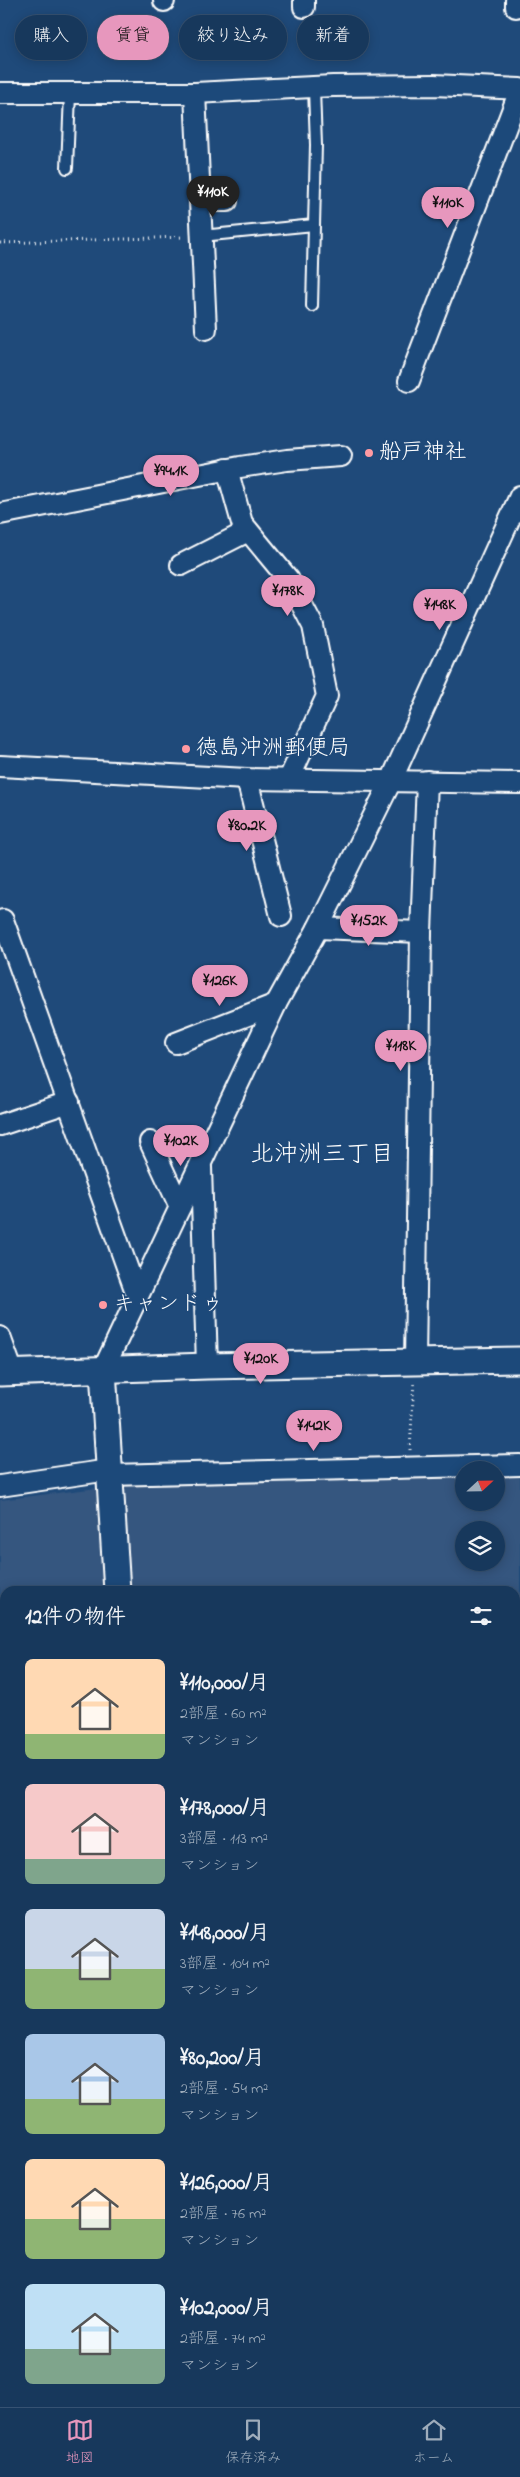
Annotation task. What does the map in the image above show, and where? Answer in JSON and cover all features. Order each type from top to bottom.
[{"type":"street","points":[[0,94],[195,93],[314,89],[332,86],[434,85],[520,89],[409,381]]},
{"type":"street","points":[[195,93],[206,329]]},
{"type":"street","points":[[200,201],[227,201]]},
{"type":"street","points":[[1,510],[227,469],[287,460],[341,456]]},
{"type":"street","points":[[227,469],[242,523],[289,580],[313,626],[327,696],[289,780]]},
{"type":"street","points":[[117,1586],[103,1370],[276,1004],[318,928],[391,780],[520,496]]},
{"type":"street","points":[[182,565],[248,531]]},
{"type":"street","points":[[0,766],[247,779],[520,783]]},
{"type":"street","points":[[247,779],[281,916]]},
{"type":"street","points":[[415,1363],[421,932],[427,781]]},
{"type":"street","points":[[3,920],[138,1295]]},
{"type":"street","points":[[318,928],[421,932]]},
{"type":"street","points":[[176,1043],[276,1004]]},
{"type":"street","points":[[0,1125],[69,1102]]},
{"type":"street","points":[[150,1142],[180,1207]]},
{"type":"street","points":[[201,1165],[206,1366]]},
{"type":"street","points":[[0,1337],[6,1373],[206,1366],[520,1360]]},
{"type":"street","points":[[0,1486],[109,1473],[520,1465]]},
{"type":"lane","points":[[312,306],[316,145],[314,89]]},
{"type":"lane","points":[[67,168],[70,94]]},
{"type":"lane","points":[[201,236],[314,225]]},
{"type":"path","points":[[0,243],[201,236]]},
{"type":"path","points":[[409,1468],[415,1363]]},
{"type":"shaded area","points":[[520,1476],[520,1586],[0,1586],[0,1500],[147,1482],[455,1477],[455,1511],[505,1511],[505,1477]]},
{"type":"place","name":"船戸神社","points":[[369,453]]},
{"type":"place","name":"徳島沖洲郵便局","points":[[186,749]]},
{"type":"place","name":"キャンドゥ","points":[[103,1305]]},
{"type":"district","name":"北沖洲三丁目","points":[[322,1155]]}]
